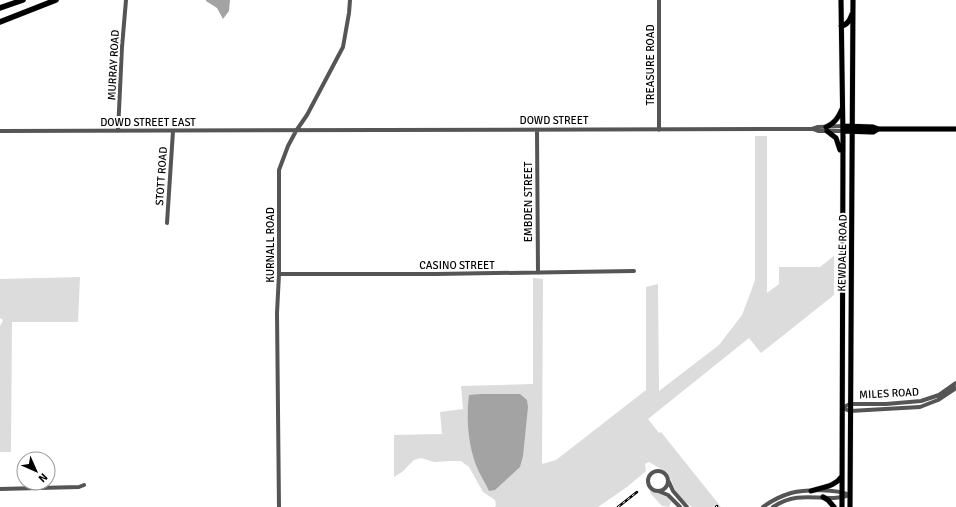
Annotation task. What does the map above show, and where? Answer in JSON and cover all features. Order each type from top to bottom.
[{"type":"highway","points":[[0,8],[23,0]]},
{"type":"highway","points":[[0,22],[56,0]]},
{"type":"main road","name":"KEWDALE ROAD","points":[[841,0],[843,129],[842,507]]},
{"type":"main road","name":"KEWDALE ROAD","points":[[850,507],[853,0]]},
{"type":"main road","points":[[841,26],[844,26],[847,23],[853,11]]},
{"type":"main road","points":[[842,107],[834,123],[827,129],[836,138],[842,155]]},
{"type":"main road","name":"DOWD STREET","points":[[843,129],[873,127],[878,129],[956,129]]},
{"type":"main road","points":[[842,318],[851,318]]},
{"type":"main road","points":[[811,491],[833,484],[842,476]]},
{"type":"main road","points":[[823,497],[834,507]]},
{"type":"street","name":"MURRAY ROAD","points":[[118,131],[126,0]]},
{"type":"street","name":"KURNALL ROAD","points":[[279,507],[277,313],[279,274],[279,170],[288,146],[307,115],[343,47],[350,0]]},
{"type":"street","name":"TREASURE ROAD","points":[[659,0],[659,130]]},
{"type":"street","name":"DOWD STREET","points":[[296,131],[843,129]]},
{"type":"street","name":"EMBDEN STREET","points":[[537,130],[538,273]]},
{"type":"street","name":"DOWD STREET EAST","points":[[0,131],[296,131]]},
{"type":"street","name":"STOTT ROAD","points":[[167,223],[173,131]]},
{"type":"street","name":"CASINO STREET","points":[[279,274],[634,272]]},
{"type":"street","name":"MILES ROAD","points":[[842,408],[850,404],[886,404],[921,401],[939,395],[956,383]]},
{"type":"street","name":"MILES ROAD","points":[[842,408],[850,411],[920,407],[938,400],[956,388]]},
{"type":"street","points":[[680,507],[668,495],[652,488],[649,484],[648,478],[652,473],[657,470],[663,471],[668,476],[673,491],[687,507]]},
{"type":"street","points":[[658,491],[664,489],[669,482]]},
{"type":"street","points":[[0,489],[79,487],[84,485]]},
{"type":"street","points":[[763,507],[791,493],[811,491],[842,491],[850,495]]},
{"type":"street","points":[[773,507],[783,501],[797,497],[842,497],[850,495]]},
{"type":"shaded area","points":[[206,0],[230,0],[229,11],[223,19],[217,8]]},
{"type":"shaded area","points":[[755,136],[767,136],[767,293],[779,284],[779,267],[820,267],[834,256],[834,295],[761,353],[749,338],[648,419],[659,433],[661,432],[721,507],[718,507],[717,504],[713,507],[692,507],[681,499],[676,492],[668,473],[649,462],[645,464],[646,471],[627,487],[598,507],[495,507],[495,500],[483,492],[469,467],[461,461],[434,462],[421,458],[414,460],[402,472],[394,477],[394,435],[442,434],[440,412],[463,409],[461,386],[533,384],[533,278],[543,279],[542,464],[556,460],[646,390],[646,287],[658,284],[659,391],[719,345],[742,315],[755,280]]},
{"type":"shaded area","points":[[80,277],[78,322],[12,322],[11,452],[0,452],[0,326],[3,320],[0,318],[0,279]]},
{"type":"shaded area","points":[[520,394],[527,400],[528,407],[523,456],[520,467],[495,490],[489,491],[472,454],[468,424],[469,395]]},
{"type":"shaded area","points":[[650,490],[667,497],[671,502],[669,507],[662,506],[650,493]]},
{"type":"railway","points":[[618,507],[637,492]]}]
